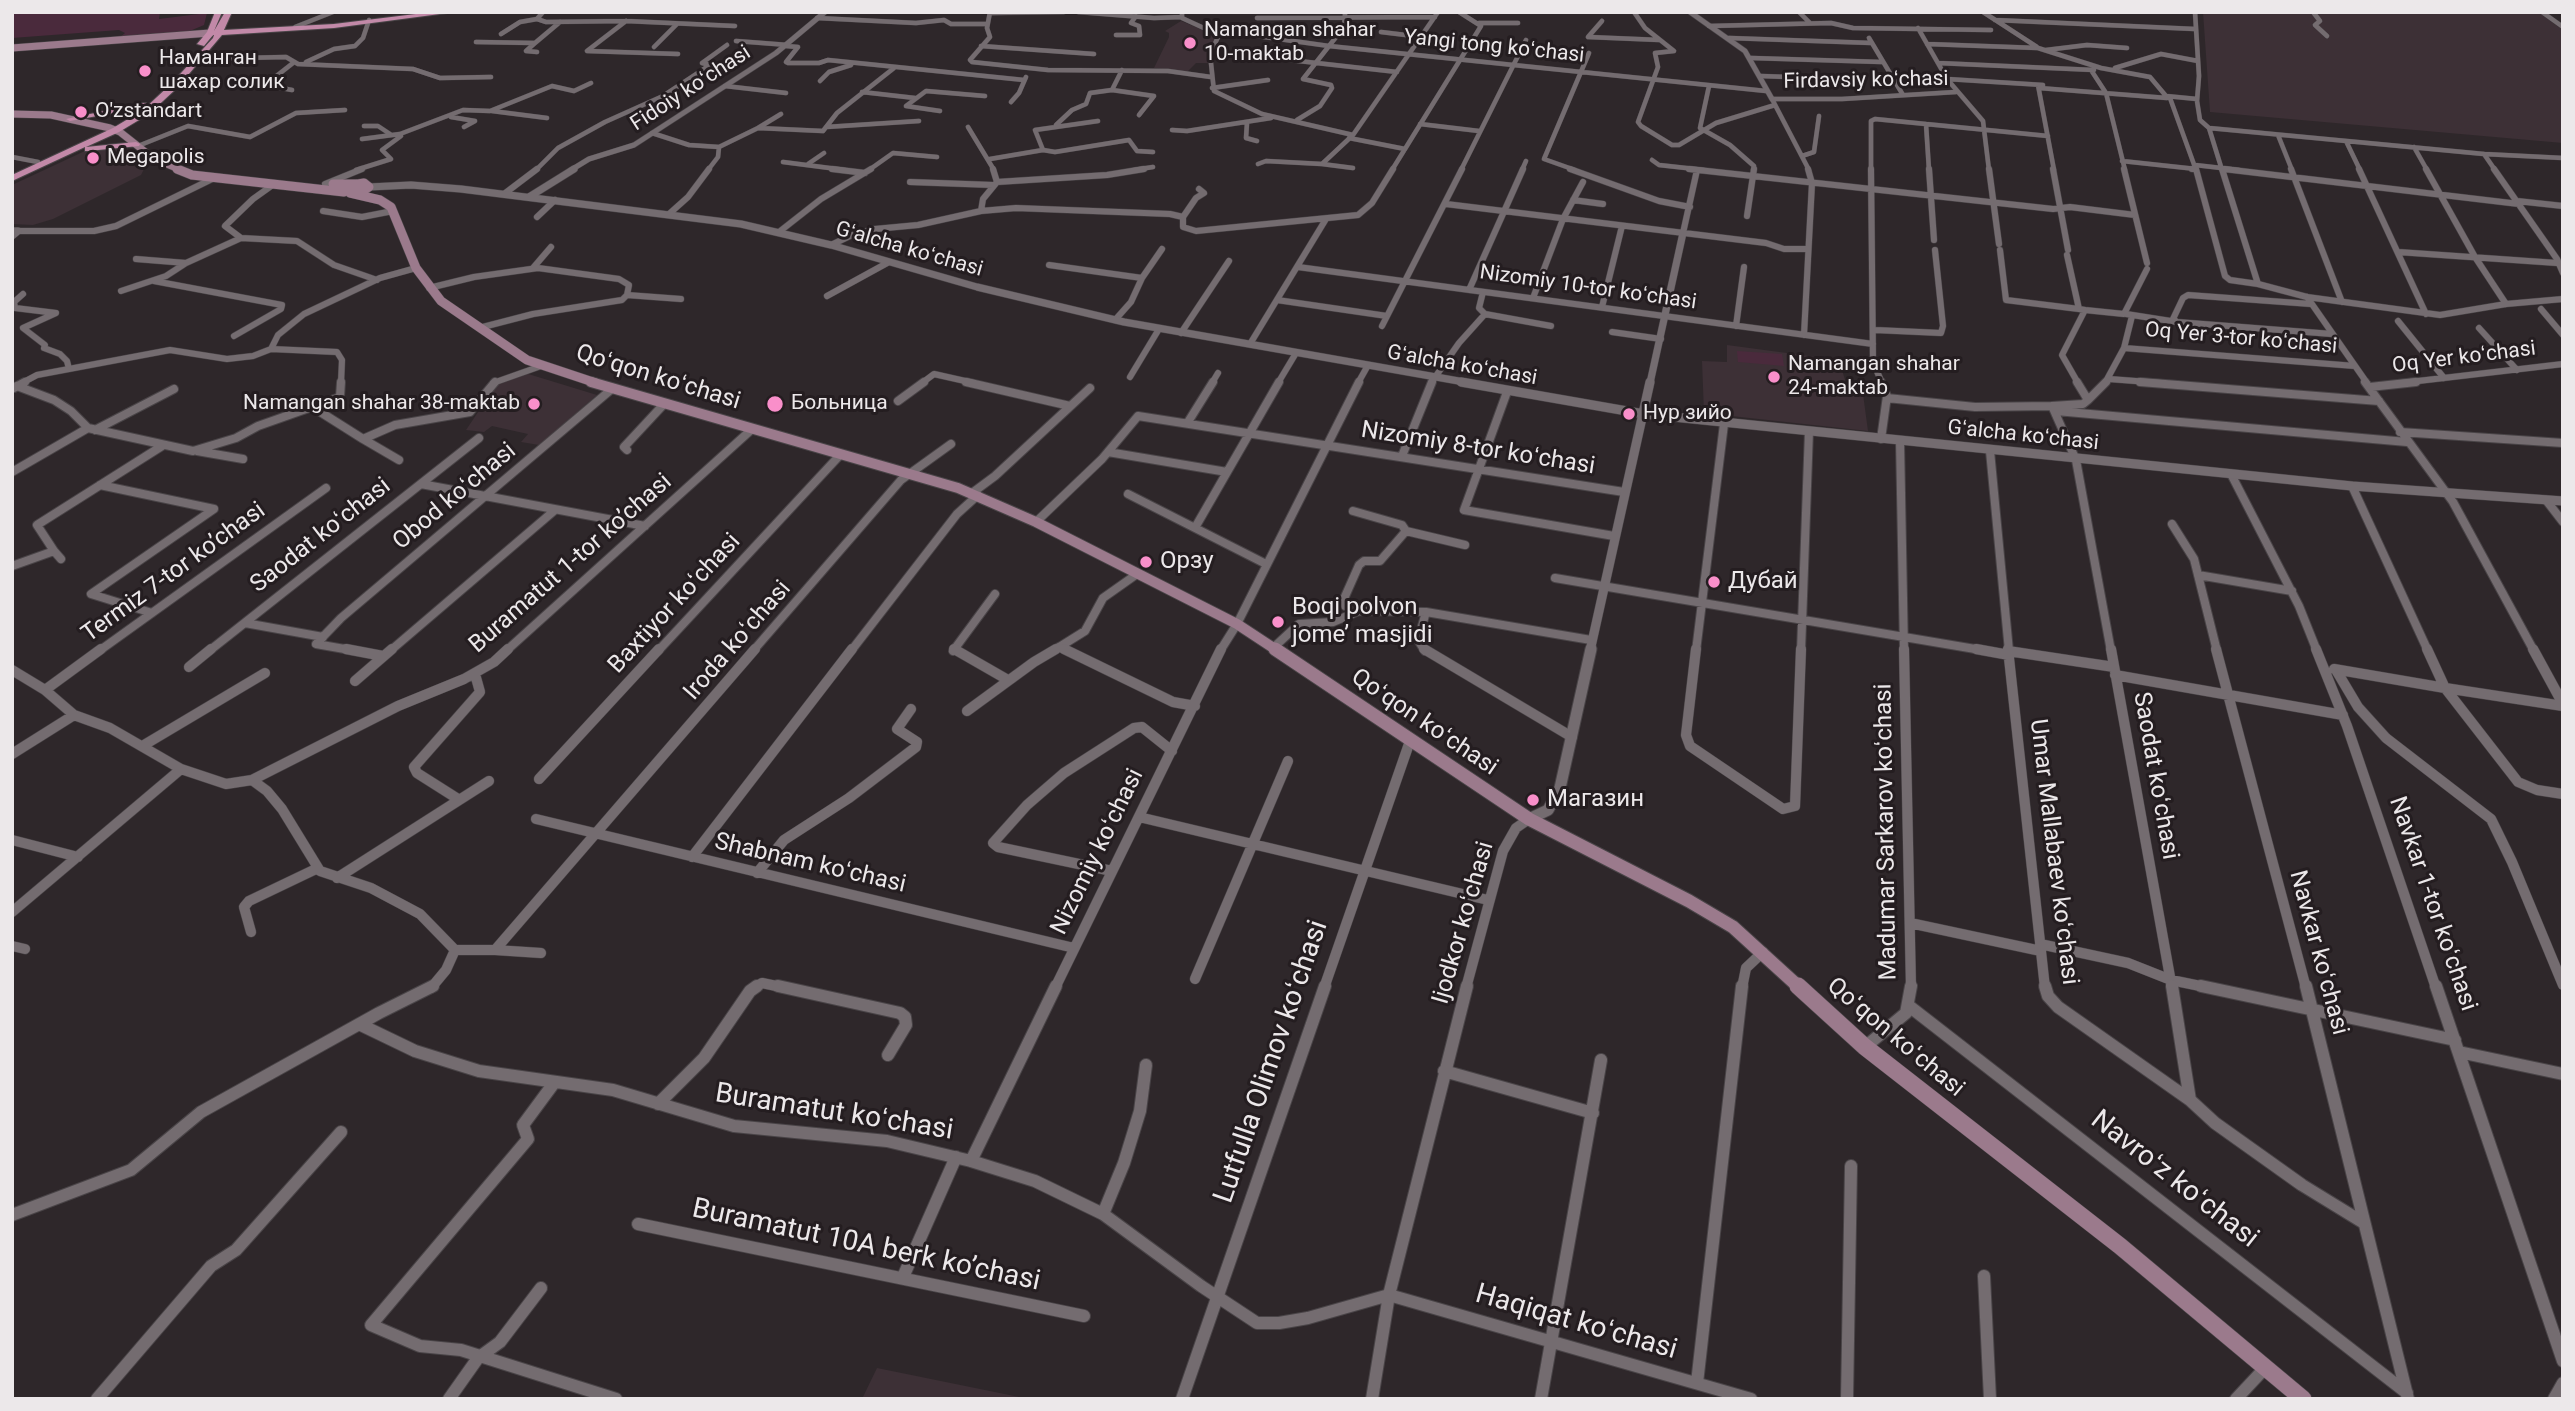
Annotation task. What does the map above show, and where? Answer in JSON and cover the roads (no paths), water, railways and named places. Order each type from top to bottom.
[{"type":"main road","points":[[12,176],[113,129],[143,105],[210,33],[219,12]]},
{"type":"main road","points":[[12,176],[63,155],[113,129],[161,99],[221,32],[229,12]]},
{"type":"main road","points":[[221,32],[369,22],[434,12]]},
{"type":"main road","points":[[12,48],[369,22],[452,12]]},
{"type":"main road","points":[[70,119],[143,105]]},
{"type":"main road","points":[[12,114],[44,114],[113,129]]},
{"type":"main road","name":"Qoʻqon koʻchasi","points":[[113,129],[153,158],[192,175],[347,193],[373,193]]},
{"type":"main road","points":[[63,155],[97,146],[137,145]]},
{"type":"main road","name":"Qoʻqon koʻchasi","points":[[298,186],[364,183],[393,211],[416,268],[440,301],[541,366],[975,494],[1237,624],[1529,819],[1689,901],[1733,927],[1865,1046],[2120,1245],[2303,1399]]},
{"type":"main road","points":[[356,184],[345,188],[347,193],[373,193]]},
{"type":"street","points":[[295,27],[333,12]]},
{"type":"street","points":[[537,19],[543,12]]},
{"type":"street","name":"Fidoiy koʻchasi","points":[[529,197],[589,159],[630,147],[652,134],[787,45],[825,12]]},
{"type":"street","points":[[1064,12],[990,13],[987,24],[990,37],[970,61],[1030,69],[1168,71],[1211,76]]},
{"type":"street","points":[[1078,12],[1136,16],[1182,15],[1219,34],[1210,54],[1212,88]]},
{"type":"street","points":[[1459,12],[1479,23],[1518,23]]},
{"type":"street","points":[[1634,12],[1642,25],[1674,51],[1655,53],[1658,63],[1654,80]]},
{"type":"street","points":[[1690,12],[1729,38],[1751,58],[1802,156],[1812,183],[1804,335]]},
{"type":"street","points":[[1799,12],[1810,23]]},
{"type":"street","points":[[1983,12],[2041,49],[2101,68],[2150,77],[2166,96],[2197,100]]},
{"type":"street","points":[[2195,12],[2200,120],[2210,128],[2258,284]]},
{"type":"street","points":[[2313,12],[2320,21],[2315,25],[2327,36]]},
{"type":"street","points":[[2542,12],[2563,27]]},
{"type":"street","points":[[1257,18],[1437,14]]},
{"type":"street","points":[[1322,164],[1351,136],[1437,14]]},
{"type":"street","points":[[1297,120],[1320,106],[1333,86],[1304,80],[1344,27],[1345,15]]},
{"type":"street","points":[[1116,34],[1140,35],[1139,26],[1131,23],[1136,16]]},
{"type":"street","points":[[817,18],[916,23],[944,20],[951,24],[987,24]]},
{"type":"street","points":[[501,34],[520,22],[537,19],[561,23],[626,21],[735,26]]},
{"type":"street","points":[[1602,20],[1588,37],[1660,40]]},
{"type":"street","points":[[1995,20],[2195,29]]},
{"type":"street","points":[[626,21],[587,51],[678,54]]},
{"type":"street","points":[[303,64],[334,49],[355,46],[363,38],[369,22]]},
{"type":"street","points":[[537,52],[526,51],[561,23]]},
{"type":"street","points":[[1199,189],[1204,193],[1196,198],[1183,217],[1183,227],[1196,231],[1358,215],[1372,203],[1478,32],[1479,23]]},
{"type":"street","points":[[1709,26],[1838,23],[1849,28],[1991,30]]},
{"type":"street","points":[[654,47],[677,24]]},
{"type":"street","points":[[1862,28],[1903,95]]},
{"type":"street","points":[[1918,28],[1956,92]]},
{"type":"street","points":[[1381,32],[1422,37]]},
{"type":"street","name":"Yangi tong koʻchasi","points":[[1219,34],[1243,34],[1410,55],[1766,91]]},
{"type":"street","points":[[1729,38],[1872,43]]},
{"type":"street","points":[[1382,326],[1446,204],[1525,40]]},
{"type":"street","points":[[736,41],[798,47],[786,62],[788,63],[828,60],[851,65],[1024,80]]},
{"type":"street","points":[[476,42],[535,43]]},
{"type":"street","points":[[1927,44],[2041,49],[2087,45],[2127,48]]},
{"type":"street","points":[[504,194],[534,172],[558,148],[605,122],[663,96],[710,65],[702,63],[727,45]]},
{"type":"street","points":[[981,46],[1094,54]]},
{"type":"street","points":[[1589,53],[1544,159],[1650,198],[1690,207]]},
{"type":"street","points":[[2111,70],[2161,54],[2198,61]]},
{"type":"street","points":[[198,59],[286,57],[293,63],[303,64],[413,69],[440,78],[491,77]]},
{"type":"street","points":[[1263,57],[1397,72]]},
{"type":"street","points":[[1751,58],[1882,62]]},
{"type":"street","points":[[292,90],[265,85],[293,63]]},
{"type":"street","points":[[1938,63],[2091,70],[2101,68]]},
{"type":"street","points":[[820,80],[829,72],[851,65]]},
{"type":"street","points":[[827,127],[837,113],[895,68]]},
{"type":"street","points":[[1012,102],[1030,69]]},
{"type":"street","points":[[1112,90],[1122,70]]},
{"type":"street","points":[[2054,408],[2083,404],[2109,379],[2124,348],[2128,315],[2147,266],[2105,91],[2091,70]]},
{"type":"street","points":[[1760,76],[1818,78]]},
{"type":"street","points":[[1947,79],[2197,100]]},
{"type":"street","points":[[1212,88],[1268,80]]},
{"type":"street","name":"Firdavsiy koʻchasi","points":[[1654,80],[1638,124],[1676,145],[1727,118],[1773,102],[1956,92],[1983,121],[1984,130]]},
{"type":"street","points":[[490,111],[552,86],[574,92],[591,83]]},
{"type":"street","points":[[725,86],[786,93]]},
{"type":"street","points":[[1709,86],[1700,122],[1702,131],[1730,145],[1754,166],[1747,216]]},
{"type":"street","points":[[2038,87],[2068,253],[2082,309],[2062,355],[2088,400]]},
{"type":"street","points":[[1212,88],[1250,110],[1405,149]]},
{"type":"street","points":[[1056,125],[1072,110],[1086,104],[1090,93],[1112,90],[1154,96],[1139,115]]},
{"type":"street","points":[[940,111],[906,106],[924,91],[985,96]]},
{"type":"street","points":[[862,92],[915,98]]},
{"type":"street","points":[[2170,98],[2195,167],[2225,276],[2288,290],[2309,300]]},
{"type":"street","points":[[137,145],[188,126],[250,137],[296,113],[345,110]]},
{"type":"street","points":[[362,139],[400,134],[465,110],[547,118]]},
{"type":"street","points":[[652,134],[689,145],[719,147],[781,114]]},
{"type":"street","points":[[450,116],[475,121],[464,127]]},
{"type":"street","points":[[1172,130],[1187,131],[1247,123],[1277,116]]},
{"type":"street","points":[[1802,156],[1814,152],[1819,116]]},
{"type":"street","points":[[1881,439],[1887,398],[1873,362],[1875,330],[1870,246],[1871,121],[1875,119],[2048,136]]},
{"type":"street","points":[[758,128],[818,132],[827,127],[919,121]]},
{"type":"street","points":[[1043,150],[1035,130],[1098,121]]},
{"type":"street","points":[[1247,123],[1246,138],[1257,141]]},
{"type":"street","points":[[1419,124],[1479,131]]},
{"type":"street","points":[[1926,124],[1934,240]]},
{"type":"street","points":[[364,126],[378,126],[390,134]]},
{"type":"street","points":[[968,127],[998,175],[983,199],[981,211]]},
{"type":"street","points":[[2210,128],[2563,158]]},
{"type":"street","points":[[1984,130],[2006,300],[2176,322],[2332,334]]},
{"type":"street","points":[[325,184],[348,173],[391,159],[382,150],[401,136],[400,134]]},
{"type":"street","points":[[2278,135],[2342,302]]},
{"type":"street","points":[[990,159],[1129,140],[1137,151],[1153,152]]},
{"type":"street","points":[[2346,141],[2426,314]]},
{"type":"street","points":[[669,214],[688,197],[718,157],[719,147]]},
{"type":"street","points":[[2414,147],[2475,257],[2506,304]]},
{"type":"street","points":[[779,233],[821,199],[894,152],[937,158]]},
{"type":"street","points":[[808,164],[824,153]]},
{"type":"street","points":[[2484,153],[2559,260],[2563,273]]},
{"type":"street","points":[[12,157],[38,162]]},
{"type":"street","points":[[1258,164],[1265,158],[1353,168]]},
{"type":"street","points":[[2554,158],[2563,168]]},
{"type":"street","points":[[1652,160],[1659,165],[1871,190],[2135,215]]},
{"type":"street","points":[[1469,290],[1526,161]]},
{"type":"street","points":[[2122,161],[2224,169],[2441,195],[2563,206]]},
{"type":"street","points":[[783,162],[865,173]]},
{"type":"street","points":[[910,182],[995,183],[1107,175],[1153,167]]},
{"type":"street","points":[[1684,233],[1696,170]]},
{"type":"street","points":[[14,233],[94,231],[116,226],[212,179]]},
{"type":"street","points":[[1533,299],[1563,219],[1583,182]]},
{"type":"street","points":[[242,238],[225,226],[253,199],[274,184]]},
{"type":"street","name":"Gʻalcha koʻchasi","points":[[373,193],[394,185],[504,194],[669,214],[779,233],[831,245],[977,287],[1158,329],[1644,414],[1990,452],[2352,486],[2563,501]]},
{"type":"street","points":[[537,217],[555,200]]},
{"type":"street","points":[[1573,200],[1603,204]]},
{"type":"street","points":[[1446,204],[1766,243],[1784,249],[1808,249]]},
{"type":"street","points":[[831,245],[867,230],[924,224],[981,211],[1044,208],[1160,213],[1183,217]]},
{"type":"street","points":[[323,211],[362,217],[393,211]]},
{"type":"street","points":[[1250,344],[1326,219]]},
{"type":"street","points":[[1602,307],[1622,226]]},
{"type":"street","name":"Ijodkor koʻchasi","points":[[1372,1399],[1389,1295],[1488,900],[1503,851],[1516,828],[1548,810],[1555,800],[1572,737],[1614,536],[1667,317],[1684,233]]},
{"type":"street","points":[[121,291],[152,281],[242,238],[297,241],[334,265],[377,280]]},
{"type":"street","points":[[533,268],[551,247]]},
{"type":"street","points":[[1115,320],[1131,302],[1142,278],[1162,249]]},
{"type":"street","points":[[1875,330],[1941,333],[1943,326],[1935,250]]},
{"type":"street","points":[[2398,252],[2559,260]]},
{"type":"street","points":[[136,259],[186,263]]},
{"type":"street","points":[[1181,333],[1229,261]]},
{"type":"street","points":[[827,296],[889,262]]},
{"type":"street","points":[[1049,265],[1142,278]]},
{"type":"street","name":"Nizomiy 10-tor koʻchasi","points":[[1298,267],[1873,344]]},
{"type":"street","points":[[1736,326],[1744,267]]},
{"type":"street","points":[[271,349],[278,335],[304,314],[377,280],[416,268]]},
{"type":"street","points":[[429,288],[474,277],[533,268],[619,279],[629,285],[627,295],[620,301],[533,314],[479,328]]},
{"type":"street","points":[[152,281],[282,305],[281,309],[234,336]]},
{"type":"street","points":[[1483,292],[1479,308],[1485,314],[1551,326]]},
{"type":"street","points":[[23,294],[14,302],[15,308],[56,313],[23,328],[45,345],[44,348],[60,354],[67,361],[69,369]]},
{"type":"street","points":[[627,295],[681,299]]},
{"type":"street","points":[[2176,322],[2173,319],[2183,298],[2188,295],[2342,302],[2446,316],[2506,304],[2563,299]]},
{"type":"street","points":[[1277,300],[1387,316]]},
{"type":"street","name":"Oq Yer koʻchasi","points":[[2309,300],[2407,442],[2447,494],[2563,705]]},
{"type":"street","points":[[2541,309],[2563,335]]},
{"type":"street","points":[[1402,456],[1433,378],[1485,314]]},
{"type":"street","points":[[2398,321],[2444,378]]},
{"type":"street","points":[[2479,328],[2516,370]]},
{"type":"street","points":[[1130,377],[1158,329]]},
{"type":"street","points":[[1612,332],[1661,339]]},
{"type":"street","name":"Oq Yer 3-tor koʻchasi","points":[[2124,348],[2355,366]]},
{"type":"street","points":[[15,388],[37,375],[170,350],[227,359],[246,357],[271,349],[333,351],[341,357],[340,397],[193,451]]},
{"type":"street","points":[[1196,526],[1296,353]]},
{"type":"street","name":"Oq Yer koʻchasi","points":[[2370,387],[2563,364]]},
{"type":"street","points":[[363,439],[391,426],[470,412],[494,382],[541,366]]},
{"type":"street","name":"Nizomiy koʻchasi","points":[[971,1161],[1225,641],[1237,624],[1326,443],[1367,367]]},
{"type":"street","points":[[1188,422],[1218,373]]},
{"type":"street","points":[[898,401],[930,375],[936,374],[1070,406]]},
{"type":"street","points":[[2109,379],[2379,401]]},
{"type":"street","points":[[15,388],[54,400],[91,429],[162,446],[243,459]]},
{"type":"street","name":"Obod koʻchasi","points":[[323,637],[341,618],[613,388]]},
{"type":"street","points":[[692,857],[957,514],[975,494],[1090,388]]},
{"type":"street","points":[[12,472],[91,429],[174,389]]},
{"type":"street","points":[[1507,392],[1464,509],[1614,536]]},
{"type":"street","points":[[1887,398],[1975,407],[2054,408],[2407,442]]},
{"type":"street","points":[[627,450],[624,448],[664,404]]},
{"type":"street","points":[[314,408],[399,460]]},
{"type":"street","name":"Saodat koʻchasi","points":[[2054,408],[2076,460],[2171,980],[2190,1100]]},
{"type":"street","name":"Nizomiy 8-tor koʻchasi","points":[[1108,452],[1138,416],[1326,443],[1624,492]]},
{"type":"street","points":[[1724,424],[1687,740],[1696,751],[1783,809],[1795,806],[1809,431]]},
{"type":"street","name":"Buramatut 1-tor koʼchasi","points":[[252,780],[398,706],[475,674],[509,650],[751,430]]},
{"type":"street","points":[[2400,432],[2563,443]]},
{"type":"street","name":"Saodat koʻchasi","points":[[189,667],[479,438]]},
{"type":"street","name":"Madumar Sarkarov koʻchasi","points":[[1865,1046],[1906,1013],[1909,1006],[1910,923],[1900,442]]},
{"type":"street","name":"Iroda koʻchasi","points":[[495,950],[908,473],[951,444]]},
{"type":"street","points":[[61,559],[37,526],[162,446]]},
{"type":"street","points":[[1036,522],[1108,452],[1227,472]]},
{"type":"street","name":"Umar Mallabaev koʻchasi","points":[[1990,452],[2008,653],[2045,988],[2057,1007],[2190,1100],[2206,1117],[2302,1185],[2364,1223]]},
{"type":"street","name":"Baxtiyor koʻchasi","points":[[539,779],[839,455]]},
{"type":"street","name":"Navkar 1-tor koʻchasi","points":[[2231,474],[2331,669],[2343,715],[2563,1360]]},
{"type":"street","points":[[100,485],[214,509],[92,594],[152,613]]},
{"type":"street","points":[[421,485],[645,526]]},
{"type":"street","points":[[2352,486],[2445,688],[2518,782],[2537,790],[2563,794]]},
{"type":"street","name":"Termiz 7-tor koʼchasi","points":[[45,690],[326,488]]},
{"type":"street","points":[[1128,494],[1196,526],[1266,564]]},
{"type":"street","points":[[2546,500],[2563,522]]},
{"type":"street","points":[[355,681],[555,510]]},
{"type":"street","points":[[1353,511],[1402,525],[1406,531],[1465,545]]},
{"type":"street","name":"Navkar koʻchasi","points":[[2172,524],[2194,559],[2227,694],[2312,1010],[2407,1396]]},
{"type":"street","points":[[1359,611],[1345,606],[1343,601],[1359,565],[1364,561],[1380,561],[1406,531]]},
{"type":"street","points":[[12,566],[54,551]]},
{"type":"street","points":[[967,711],[1008,680],[1084,631],[1103,598],[1137,574]]},
{"type":"street","points":[[2198,575],[2292,591]]},
{"type":"street","points":[[1555,578],[2115,671],[2343,715]]},
{"type":"street","points":[[995,594],[953,651],[1008,680]]},
{"type":"street","points":[[1273,649],[1299,624],[1334,622],[1359,611],[1408,609],[1591,640]]},
{"type":"street","points":[[1426,612],[1418,639],[1426,652],[1572,737]]},
{"type":"street","points":[[245,623],[323,637],[317,645],[383,656]]},
{"type":"street","points":[[1059,647],[1173,702],[1195,706]]},
{"type":"street","points":[[2331,669],[2563,705]]},
{"type":"street","points":[[2331,669],[2358,707],[2386,738],[2491,819],[2512,862],[2563,985]]},
{"type":"street","points":[[12,670],[45,690],[74,715],[110,728],[144,745],[181,769],[226,784],[252,780],[267,791],[282,809],[318,868],[337,878],[371,888],[420,914],[455,950],[541,953]]},
{"type":"street","points":[[144,745],[265,673]]},
{"type":"street","points":[[458,799],[417,773],[414,767],[480,692],[475,674]]},
{"type":"street","points":[[757,873],[783,840],[849,798],[914,749],[917,741],[897,729],[911,709]]},
{"type":"street","points":[[12,754],[74,715]]},
{"type":"street","points":[[1112,871],[998,847],[993,843],[1027,805],[1055,780],[1134,728],[1142,727],[1172,751]]},
{"type":"street","name":"Lutfulla Olimov koʻchasi","points":[[1182,1399],[1410,741]]},
{"type":"street","points":[[1195,979],[1288,761]]},
{"type":"street","points":[[12,912],[181,769]]},
{"type":"street","points":[[337,878],[489,781]]},
{"type":"street","points":[[1139,817],[1488,900]]},
{"type":"street","name":"Shabnam koʻchasi","points":[[536,819],[1074,948]]},
{"type":"street","points":[[12,840],[78,857]]},
{"type":"street","points":[[251,932],[244,907],[248,901],[318,868]]},
{"type":"street","points":[[1910,923],[2128,963],[2171,980],[2312,1010],[2563,1074]]},
{"type":"street","points":[[12,946],[25,949]]},
{"type":"street","points":[[12,1215],[131,1170],[201,1112],[379,1013],[415,998],[435,985],[446,970],[455,950]]},
{"type":"street","points":[[1697,1383],[1744,977],[1754,958],[1763,952]]},
{"type":"street","points":[[658,1104],[704,1058],[750,991],[762,983],[900,1013],[905,1017],[906,1025],[888,1055]]},
{"type":"street","name":"Navroʻz koʻchasi","points":[[1909,1006],[2407,1396]]},
{"type":"street","name":"Buramatut koʻchasi","points":[[361,1025],[415,1051],[480,1071],[613,1090],[734,1126],[887,1141],[971,1161],[1035,1181],[1103,1214],[1257,1323],[1308,1318],[1389,1295]]},
{"type":"street","points":[[1541,1399],[1601,1060]]},
{"type":"street","points":[[1103,1214],[1124,1163],[1140,1111],[1146,1065]]},
{"type":"street","points":[[1444,1071],[1593,1113]]},
{"type":"street","points":[[554,1083],[525,1121],[522,1128],[528,1139],[371,1324],[420,1346],[461,1350],[478,1358],[616,1399]]},
{"type":"street","points":[[97,1399],[211,1266],[236,1250],[341,1132]]},
{"type":"street","points":[[903,1277],[956,1157]]},
{"type":"street","points":[[1847,1399],[1851,1166]]},
{"type":"street","name":"Buramatut 10А berk koʼchasi","points":[[638,1224],[1084,1316]]},
{"type":"street","points":[[1984,1276],[1990,1399]]},
{"type":"street","points":[[449,1399],[478,1358],[500,1342],[541,1288]]},
{"type":"street","name":"Haqiqat koʻchasi","points":[[1389,1295],[1751,1399]]},
{"type":"street","points":[[2236,1399],[2266,1366]]},
{"type":"street","points":[[2554,1399],[2563,1383]]},
{"type":"place","name":"Namangan shahar 10-maktab","points":[[1190,43]]},
{"type":"place","name":"Наманган шахар солик","points":[[145,71]]},
{"type":"place","name":"O'zstandart","points":[[81,112]]},
{"type":"place","name":"Megapolis","points":[[93,158]]},
{"type":"place","name":"Namangan shahar 24-maktab","points":[[1774,377]]},
{"type":"place","name":"Namangan shahar 38-maktab","points":[[534,404]]},
{"type":"place","name":"Больница","points":[[775,404]]},
{"type":"place","name":"Нур зийо","points":[[1629,414]]},
{"type":"place","name":"Орзу","points":[[1146,562]]},
{"type":"place","name":"Дубай","points":[[1714,582]]},
{"type":"place","name":"Boqi polvon jome’ masjidi","points":[[1278,622]]},
{"type":"place","name":"Магазин","points":[[1533,800]]}]
